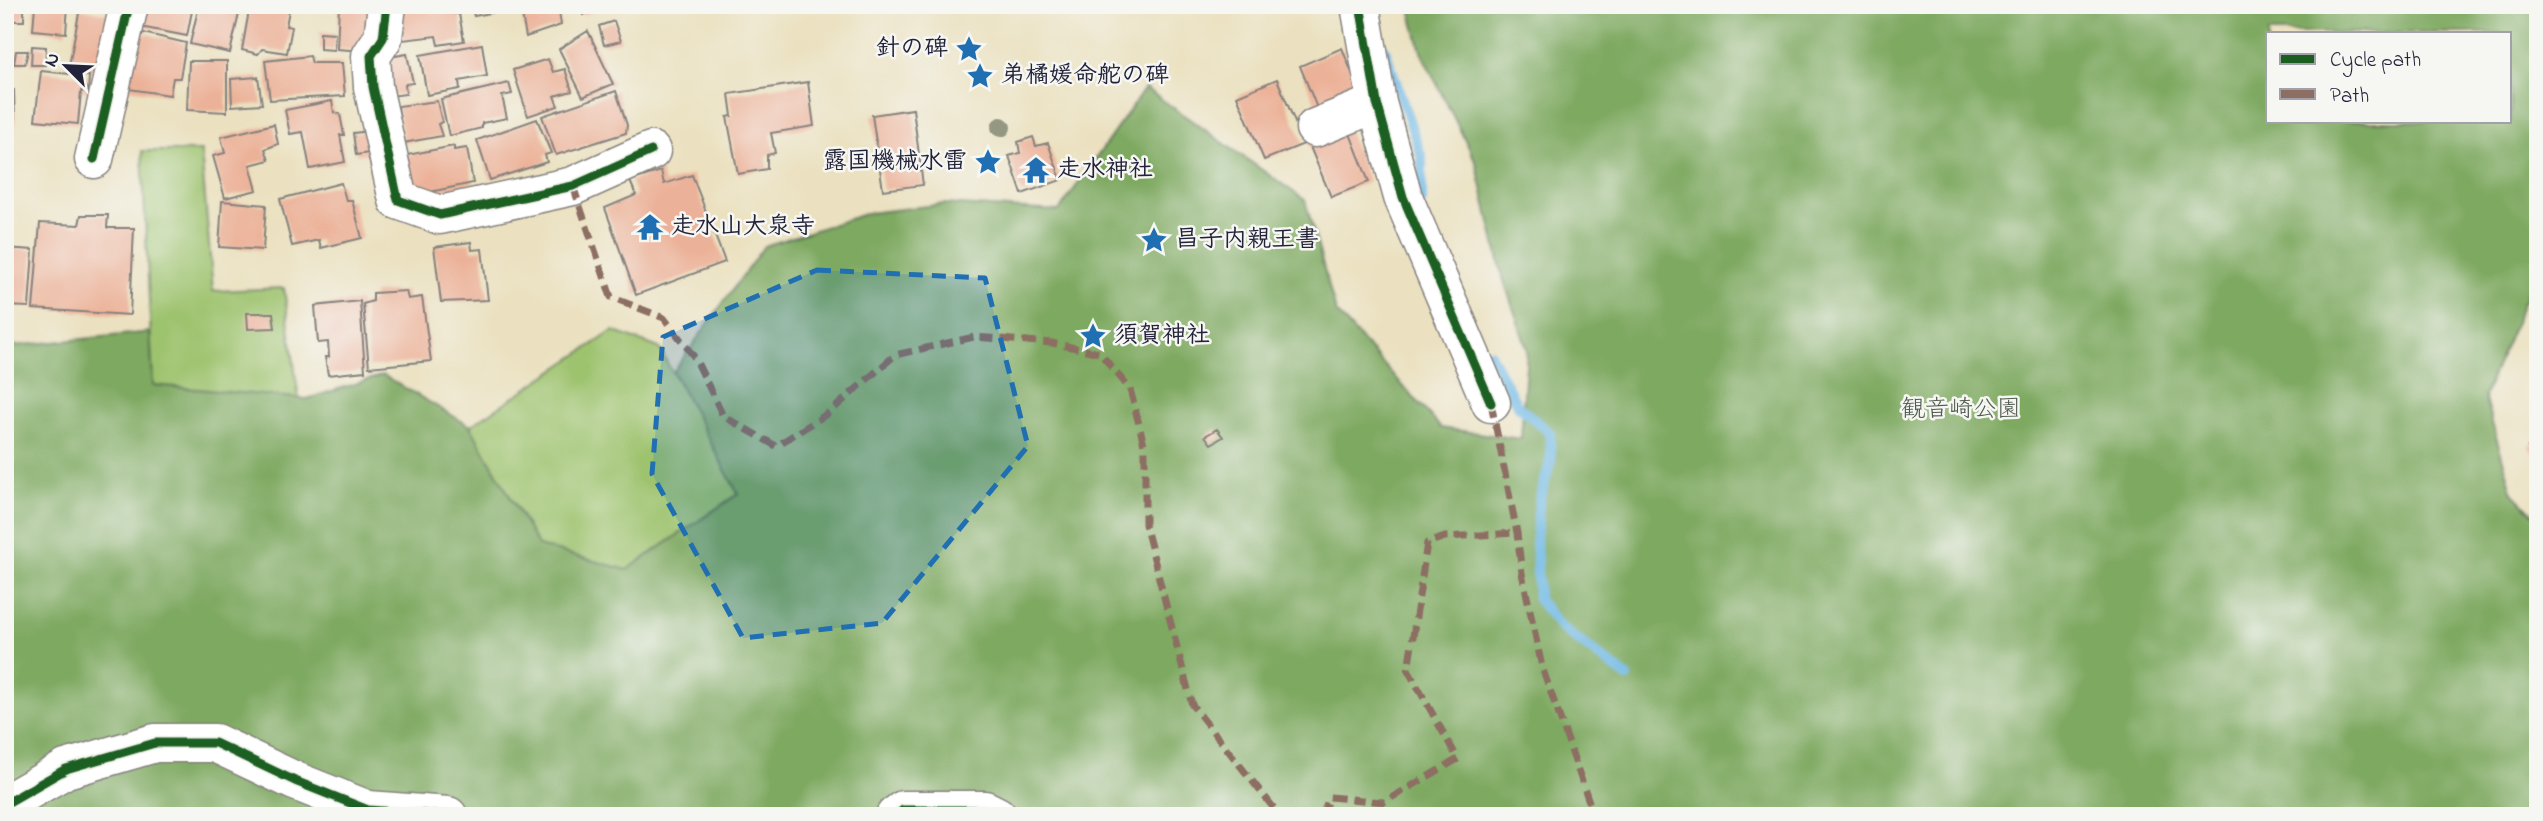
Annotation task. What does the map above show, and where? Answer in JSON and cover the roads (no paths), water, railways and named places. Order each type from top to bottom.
[{"type":"street","points":[[93,159],[129,5]]},
{"type":"street","points":[[387,5],[383,38],[371,56],[373,86],[398,200],[440,215],[572,186],[651,151]]},
{"type":"street","points":[[1360,5],[1377,103],[1403,197],[1491,403]]},
{"type":"street","points":[[1315,128],[1377,103]]},
{"type":"street","points":[[5,804],[66,769],[143,746],[155,743],[215,743],[295,781],[368,810],[448,816]]},
{"type":"street","points":[[895,816],[903,810],[985,810],[997,816]]},
{"type":"waterway","points":[[1385,49],[1422,158],[1422,201]]},
{"type":"waterway","points":[[1490,353],[1517,405],[1550,433],[1551,460],[1539,501],[1536,539],[1538,599],[1560,627],[1627,677]]},
{"type":"place","name":"針の碑","points":[[969,49]]},
{"type":"place","name":"弟橘媛命舵の碑","points":[[980,76]]},
{"type":"place","name":"露国機械水雷","points":[[988,162]]},
{"type":"place","name":"走水神社","points":[[1036,170]]},
{"type":"place","name":"走水山大泉寺","points":[[650,227]]},
{"type":"place","name":"昌子内親王書","points":[[1154,240]]},
{"type":"place","name":"須賀神社","points":[[1093,336]]},
{"type":"park label","name":"観音崎公園","points":[[1961,410]]}]
